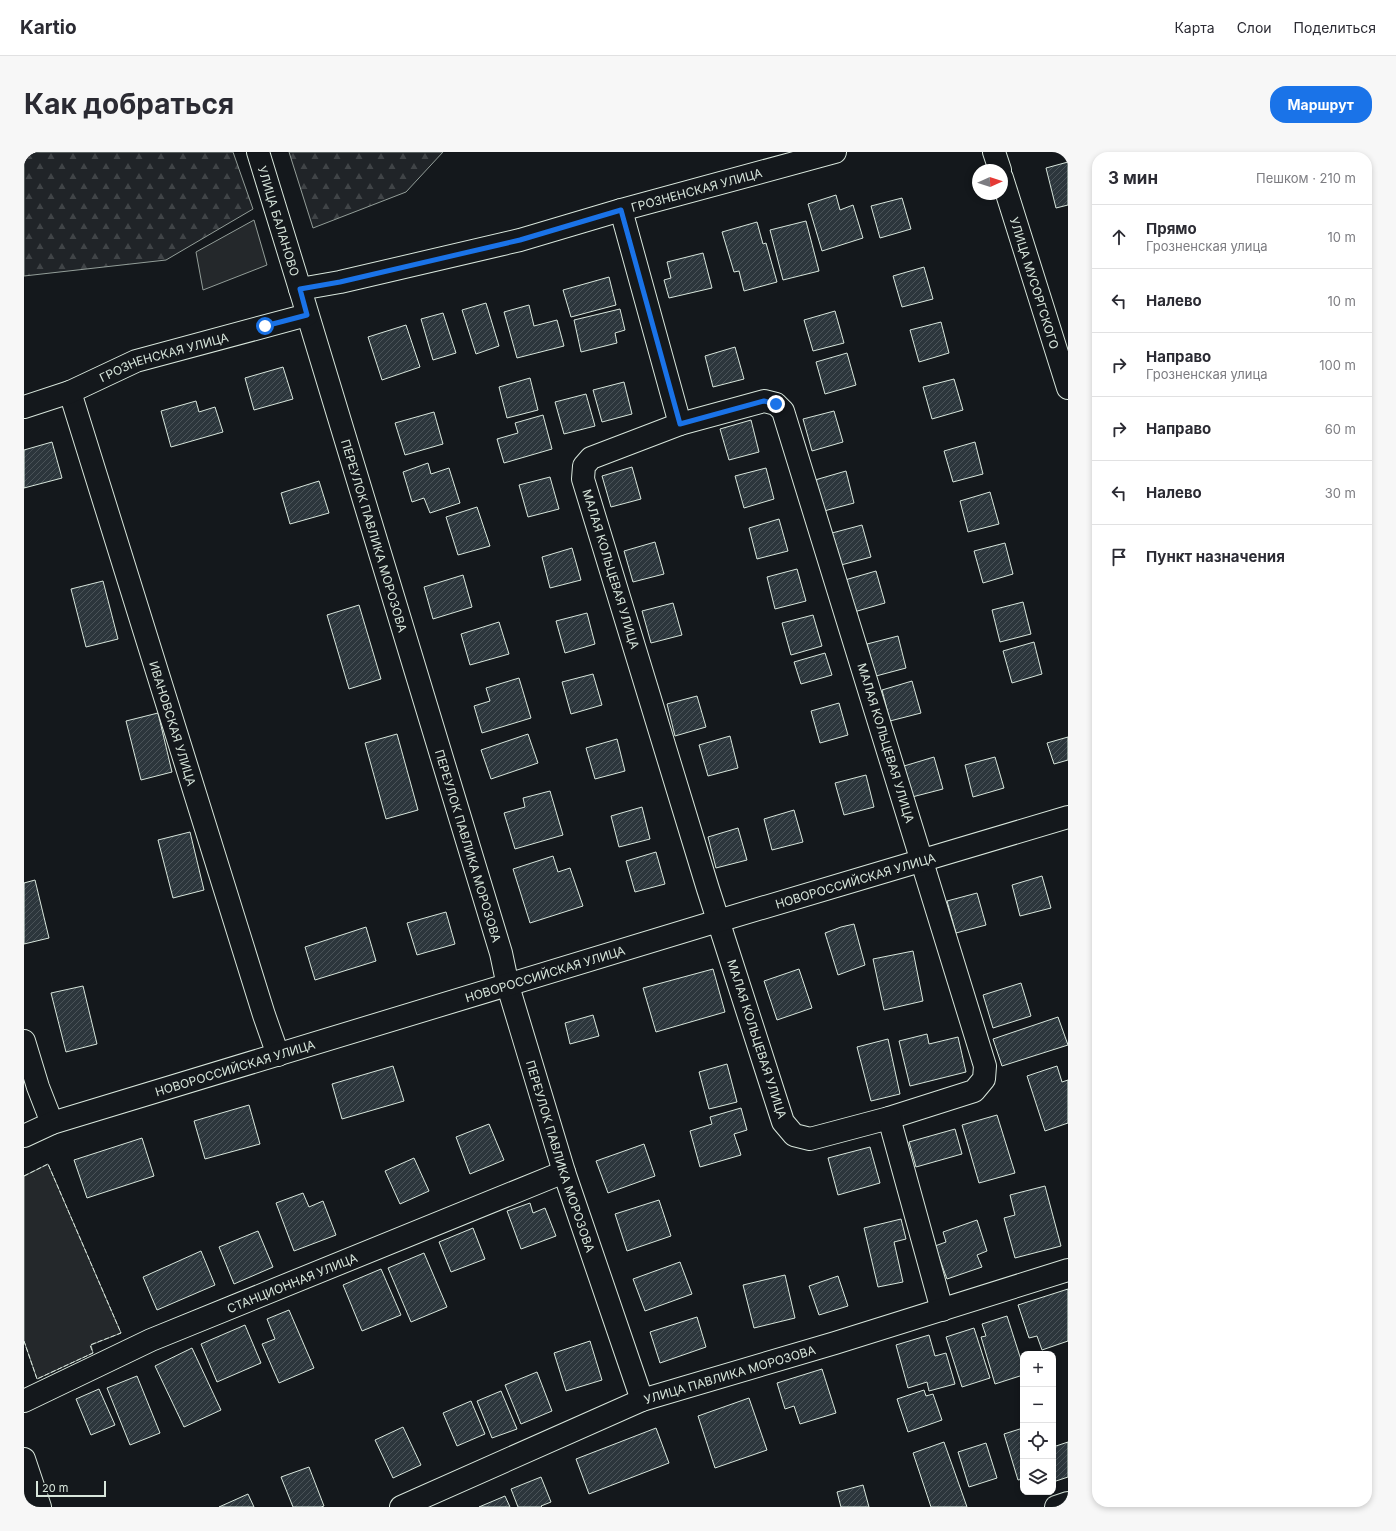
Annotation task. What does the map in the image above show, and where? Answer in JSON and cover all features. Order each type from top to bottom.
[{"type":"street","name":"УЛИЦА БАЛАНОВО","points":[[258,152],[300,289]]},
{"type":"street","name":"ГРОЗНЕНСКАЯ УЛИЦА","points":[[300,289],[340,282],[520,240],[621,210],[836,152]]},
{"type":"street","points":[[994,152],[998,164]]},
{"type":"street","name":"УЛИЦА МУСОРГСКОГО","points":[[1008,197],[1068,388]]},
{"type":"street","points":[[621,210],[680,424]]},
{"type":"street","name":"ПЕРЕУЛОК ПАВЛИКА МОРОЗОВА","points":[[300,289],[501,953],[508,986],[564,1172],[642,1400]]},
{"type":"street","name":"ГРОЗНЕНСКАЯ УЛИЦА","points":[[24,407],[70,392],[136,361],[307,315]]},
{"type":"street","name":"ИВАНОВСКАЯ УЛИЦА","points":[[70,392],[259,1000],[278,1055]]},
{"type":"street","name":"МАЛАЯ КОЛЬЦЕВАЯ УЛИЦА","points":[[764,401],[776,404],[782,411],[923,860],[985,1066],[984,1079],[974,1091],[888,1118],[810,1139],[794,1135],[783,1122],[718,921],[584,479],[584,466],[591,458],[680,424],[764,401]]},
{"type":"street","name":"НОВОРОССИЙСКАЯ УЛИЦА","points":[[24,1136],[52,1123],[508,986],[718,921],[1068,817]]},
{"type":"street","points":[[24,1041],[38,1087],[52,1123]]},
{"type":"street","points":[[888,1118],[942,1310]]},
{"type":"street","name":"СТАНЦИОННАЯ УЛИЦА","points":[[24,1401],[151,1340],[564,1172]]},
{"type":"street","name":"УЛИЦА ПАВЛИКА МОРОЗОВА","points":[[401,1507],[642,1400],[835,1343],[1068,1270]]},
{"type":"street","points":[[24,1459],[40,1507]]},
{"type":"street","points":[[1056,1507],[1068,1503]]},
{"type":"green space","points":[[24,152],[233,152],[253,209],[166,260],[24,276]]},
{"type":"green space","points":[[289,152],[443,152],[406,192],[313,228]]},
{"type":"shaded area","points":[[254,220],[267,265],[203,290],[196,252]]},
{"type":"shaded area","points":[[48,1164],[121,1333],[91,1345],[93,1353],[37,1379],[24,1341],[24,1176]]},
{"type":"building","points":[[1068,162],[1068,205],[1056,208],[1046,168]]},
{"type":"building","points":[[836,195],[840,210],[853,205],[863,238],[822,251],[808,204]]},
{"type":"building","points":[[902,198],[911,229],[880,238],[871,206]]},
{"type":"building","points":[[806,221],[819,271],[783,280],[770,230]]},
{"type":"building","points":[[757,222],[763,244],[766,243],[777,282],[744,291],[739,271],[734,272],[722,232]]},
{"type":"building","points":[[703,253],[712,288],[669,298],[664,280],[671,278],[667,262]]},
{"type":"building","points":[[924,267],[933,299],[902,307],[893,276]]},
{"type":"building","points":[[609,277],[616,305],[571,317],[563,290]]},
{"type":"building","points":[[486,303],[499,346],[476,354],[462,310]]},
{"type":"building","points":[[529,305],[534,326],[557,320],[564,346],[517,358],[504,312]]},
{"type":"building","points":[[620,309],[625,330],[615,333],[617,343],[581,352],[574,320]]},
{"type":"building","points":[[835,311],[844,343],[813,351],[804,320]]},
{"type":"building","points":[[443,313],[456,353],[433,360],[421,319]]},
{"type":"building","points":[[941,322],[949,353],[919,362],[910,330]]},
{"type":"building","points":[[406,325],[420,367],[382,380],[368,337]]},
{"type":"building","points":[[735,347],[744,379],[713,387],[705,356]]},
{"type":"building","points":[[847,353],[856,385],[825,394],[816,362]]},
{"type":"building","points":[[283,367],[293,399],[254,410],[245,378]]},
{"type":"building","points":[[530,378],[538,410],[507,418],[499,387]]},
{"type":"building","points":[[954,379],[963,410],[932,419],[923,387]]},
{"type":"building","points":[[624,382],[632,414],[602,422],[593,390]]},
{"type":"building","points":[[586,394],[595,426],[564,434],[555,402]]},
{"type":"building","points":[[196,401],[199,412],[215,407],[223,432],[171,447],[161,411]]},
{"type":"building","points":[[834,411],[843,442],[812,451],[803,419]]},
{"type":"building","points":[[434,412],[443,444],[405,455],[395,423]]},
{"type":"building","points":[[543,415],[552,449],[504,463],[497,439],[518,433],[515,423]]},
{"type":"building","points":[[751,420],[759,452],[729,460],[720,429]]},
{"type":"building","points":[[52,442],[62,478],[24,488],[24,450]]},
{"type":"building","points":[[975,442],[983,474],[953,482],[944,451]]},
{"type":"building","points":[[428,463],[431,474],[449,468],[460,503],[430,513],[424,498],[412,502],[403,472]]},
{"type":"building","points":[[632,467],[641,499],[611,507],[602,476]]},
{"type":"building","points":[[766,468],[774,499],[744,508],[735,476]]},
{"type":"building","points":[[846,471],[854,503],[824,511],[815,480]]},
{"type":"building","points":[[550,477],[559,509],[528,517],[519,485]]},
{"type":"building","points":[[319,481],[329,513],[290,524],[281,493]]},
{"type":"building","points":[[990,492],[999,524],[968,532],[960,501]]},
{"type":"building","points":[[477,507],[490,546],[458,555],[446,517]]},
{"type":"building","points":[[779,519],[788,551],[757,559],[749,528]]},
{"type":"building","points":[[862,525],[871,557],[841,565],[832,533]]},
{"type":"building","points":[[655,542],[664,574],[633,582],[624,551]]},
{"type":"building","points":[[1005,543],[1013,574],[983,583],[974,551]]},
{"type":"building","points":[[572,548],[581,580],[550,588],[542,557]]},
{"type":"building","points":[[797,569],[806,601],[775,609],[767,577]]},
{"type":"building","points":[[876,571],[885,603],[854,612],[845,580]]},
{"type":"building","points":[[463,575],[472,607],[433,619],[424,587]]},
{"type":"building","points":[[103,581],[118,639],[86,647],[71,589]]},
{"type":"building","points":[[1023,602],[1031,634],[1000,642],[992,610]]},
{"type":"building","points":[[673,603],[682,635],[651,643],[642,611]]},
{"type":"building","points":[[359,605],[381,679],[349,689],[327,615]]},
{"type":"building","points":[[587,613],[595,644],[565,653],[556,621]]},
{"type":"building","points":[[813,615],[822,646],[791,655],[782,623]]},
{"type":"building","points":[[499,622],[509,654],[470,665],[461,634]]},
{"type":"building","points":[[898,636],[906,668],[876,676],[867,644]]},
{"type":"building","points":[[1034,642],[1042,674],[1012,683],[1003,651]]},
{"type":"building","points":[[825,653],[832,675],[801,684],[794,662]]},
{"type":"building","points":[[593,674],[602,705],[571,714],[562,682]]},
{"type":"building","points":[[519,678],[531,718],[482,733],[474,706],[490,701],[486,688]]},
{"type":"building","points":[[912,681],[921,713],[890,721],[882,690]]},
{"type":"building","points":[[697,696],[706,727],[675,736],[667,704]]},
{"type":"building","points":[[839,703],[848,735],[820,743],[811,711]]},
{"type":"building","points":[[158,713],[172,772],[141,780],[126,721]]},
{"type":"building","points":[[397,734],[418,810],[386,819],[365,743]]},
{"type":"building","points":[[528,734],[538,763],[491,779],[481,750]]},
{"type":"building","points":[[730,736],[738,768],[708,776],[699,745]]},
{"type":"building","points":[[1068,737],[1068,760],[1054,764],[1047,743]]},
{"type":"building","points":[[617,739],[625,771],[595,779],[586,748]]},
{"type":"building","points":[[934,757],[943,789],[912,797],[904,766]]},
{"type":"building","points":[[995,757],[1004,788],[973,797],[965,765]]},
{"type":"building","points":[[866,775],[874,807],[844,815],[835,783]]},
{"type":"building","points":[[550,791],[563,835],[515,849],[504,813],[525,807],[523,798]]},
{"type":"building","points":[[642,807],[650,839],[619,847],[611,816]]},
{"type":"building","points":[[794,810],[803,842],[772,850],[764,819]]},
{"type":"building","points":[[738,828],[747,860],[716,868],[708,837]]},
{"type":"building","points":[[190,832],[204,890],[173,898],[158,840]]},
{"type":"building","points":[[656,852],[665,884],[635,892],[626,861]]},
{"type":"building","points":[[553,856],[558,872],[570,868],[583,906],[530,923],[513,869]]},
{"type":"building","points":[[1042,876],[1051,908],[1020,916],[1012,885]]},
{"type":"building","points":[[35,880],[49,938],[24,944],[24,883]]},
{"type":"building","points":[[977,893],[986,925],[956,933],[947,901]]},
{"type":"building","points":[[446,912],[455,944],[417,955],[407,923]]},
{"type":"building","points":[[854,924],[865,965],[838,975],[825,933]]},
{"type":"building","points":[[366,927],[376,961],[315,980],[305,947]]},
{"type":"building","points":[[913,951],[923,1001],[884,1010],[873,959]]},
{"type":"building","points":[[713,969],[725,1012],[656,1032],[643,988]]},
{"type":"building","points":[[799,969],[812,1008],[777,1020],[764,981]]},
{"type":"building","points":[[1021,983],[1031,1016],[993,1028],[983,995]]},
{"type":"building","points":[[83,986],[97,1044],[66,1052],[51,993]]},
{"type":"building","points":[[593,1015],[599,1036],[570,1044],[565,1023]]},
{"type":"building","points":[[1058,1017],[1068,1045],[1002,1066],[993,1039]]},
{"type":"building","points":[[927,1034],[929,1044],[958,1037],[966,1072],[910,1086],[899,1041]]},
{"type":"building","points":[[888,1039],[900,1094],[871,1101],[857,1047]]},
{"type":"building","points":[[727,1064],[737,1102],[709,1109],[699,1072]]},
{"type":"building","points":[[393,1066],[404,1101],[342,1119],[332,1084]]},
{"type":"building","points":[[1057,1066],[1062,1082],[1068,1080],[1068,1123],[1045,1131],[1027,1076]]},
{"type":"building","points":[[249,1105],[260,1144],[205,1159],[194,1121]]},
{"type":"building","points":[[741,1108],[747,1130],[734,1134],[741,1155],[700,1167],[690,1131],[712,1124],[710,1117]]},
{"type":"building","points":[[997,1115],[1015,1173],[979,1183],[962,1125]]},
{"type":"building","points":[[489,1124],[504,1160],[470,1174],[456,1137]]},
{"type":"building","points":[[955,1129],[962,1154],[916,1167],[909,1142]]},
{"type":"building","points":[[142,1138],[154,1176],[87,1198],[74,1160]]},
{"type":"building","points":[[644,1144],[655,1176],[608,1193],[596,1161]]},
{"type":"building","points":[[870,1147],[880,1183],[838,1195],[828,1158]]},
{"type":"building","points":[[414,1158],[429,1191],[400,1204],[385,1171]]},
{"type":"building","points":[[1045,1186],[1061,1246],[1015,1258],[1004,1218],[1015,1215],[1010,1195]]},
{"type":"building","points":[[303,1193],[309,1207],[323,1201],[336,1235],[294,1251],[276,1203]]},
{"type":"building","points":[[659,1200],[671,1236],[627,1251],[615,1214]]},
{"type":"building","points":[[530,1203],[533,1213],[545,1208],[556,1236],[521,1249],[507,1211]]},
{"type":"building","points":[[901,1219],[906,1239],[894,1242],[903,1282],[878,1287],[864,1228]]},
{"type":"building","points":[[977,1220],[987,1251],[977,1255],[982,1267],[947,1279],[935,1246],[946,1242],[943,1232]]},
{"type":"building","points":[[473,1228],[485,1259],[451,1272],[439,1242]]},
{"type":"building","points":[[258,1231],[273,1267],[234,1284],[219,1247]]},
{"type":"building","points":[[201,1251],[215,1285],[157,1310],[143,1277]]},
{"type":"building","points":[[424,1253],[447,1307],[411,1322],[388,1268]]},
{"type":"building","points":[[680,1262],[692,1294],[645,1311],[633,1279]]},
{"type":"building","points":[[381,1269],[401,1315],[362,1331],[343,1285]]},
{"type":"building","points":[[785,1275],[795,1318],[754,1328],[743,1285]]},
{"type":"building","points":[[838,1276],[848,1306],[819,1315],[809,1286]]},
{"type":"building","points":[[1068,1289],[1068,1341],[1042,1350],[1037,1336],[1029,1338],[1018,1305]]},
{"type":"building","points":[[289,1310],[314,1368],[279,1383],[262,1344],[275,1339],[267,1319]]},
{"type":"building","points":[[1007,1316],[1020,1357],[1020,1376],[995,1384],[981,1337],[986,1336],[982,1324]]},
{"type":"building","points":[[697,1317],[706,1347],[660,1363],[650,1332]]},
{"type":"building","points":[[245,1325],[261,1363],[217,1382],[201,1344]]},
{"type":"building","points":[[974,1328],[990,1378],[962,1387],[946,1337]]},
{"type":"building","points":[[929,1335],[935,1356],[946,1353],[955,1384],[929,1391],[927,1382],[908,1388],[896,1345]]},
{"type":"building","points":[[590,1341],[602,1380],[566,1391],[554,1353]]},
{"type":"building","points":[[192,1348],[221,1410],[184,1427],[155,1366]]},
{"type":"building","points":[[822,1369],[836,1413],[800,1424],[794,1406],[785,1409],[777,1383]]},
{"type":"building","points":[[537,1372],[552,1411],[521,1424],[505,1385]]},
{"type":"building","points":[[137,1376],[160,1433],[130,1445],[107,1388]]},
{"type":"building","points":[[99,1389],[115,1425],[91,1435],[76,1399]]},
{"type":"building","points":[[924,1390],[926,1396],[933,1394],[942,1420],[908,1432],[897,1399]]},
{"type":"building","points":[[501,1391],[517,1429],[492,1438],[477,1401]]},
{"type":"building","points":[[749,1398],[767,1450],[715,1468],[698,1416]]},
{"type":"building","points":[[471,1401],[485,1434],[457,1446],[443,1413]]},
{"type":"building","points":[[403,1427],[421,1465],[393,1478],[375,1440]]},
{"type":"building","points":[[656,1428],[669,1463],[589,1494],[576,1459]]},
{"type":"building","points":[[1020,1429],[1020,1480],[1018,1480],[1004,1434]]},
{"type":"building","points":[[944,1442],[967,1507],[931,1507],[913,1453]]},
{"type":"building","points":[[1068,1442],[1068,1477],[1056,1481],[1056,1459],[1056,1446]]},
{"type":"building","points":[[986,1443],[997,1478],[969,1487],[958,1452]]},
{"type":"building","points":[[309,1467],[324,1506],[293,1507],[281,1477]]},
{"type":"building","points":[[541,1477],[551,1502],[541,1506],[542,1507],[518,1507],[511,1489]]},
{"type":"building","points":[[863,1485],[869,1507],[841,1507],[837,1492]]},
{"type":"building","points":[[248,1494],[254,1507],[219,1507]]},
{"type":"building","points":[[505,1496],[510,1507],[479,1507]]},
{"type":"fence","points":[[24,1176],[48,1164],[121,1333],[90,1345],[93,1353],[37,1379],[24,1341]]},
{"type":"route","points":[[265,326],[307,315],[300,289],[340,282],[520,240],[621,210],[680,424],[764,401],[776,404]]}]
